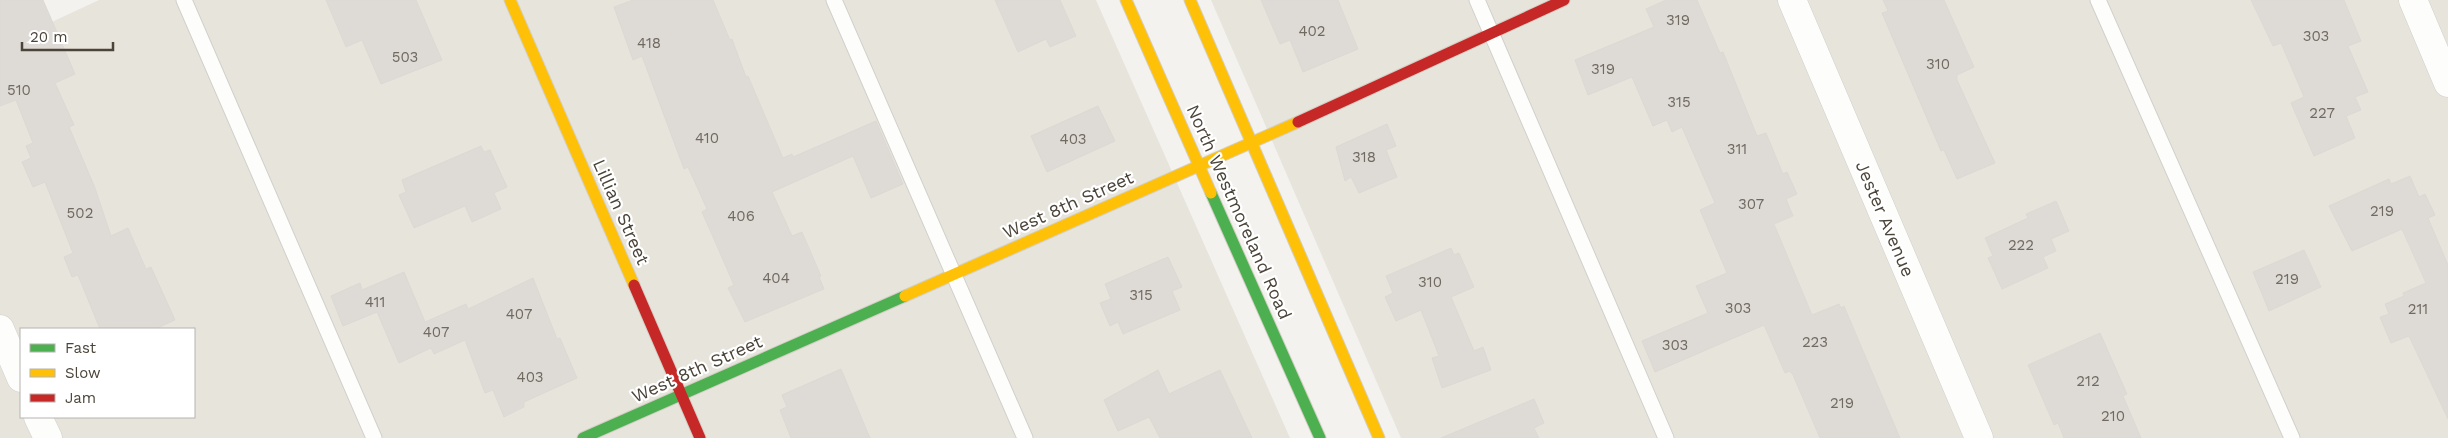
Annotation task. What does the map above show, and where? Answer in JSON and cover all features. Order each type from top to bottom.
[{"type":"street","name":"Lillian Street","points":[[510,0],[700,438]]},
{"type":"street","name":"North Westmoreland Road","points":[[1126,0],[1320,438]]},
{"type":"street","points":[[1190,0],[1379,438]]},
{"type":"street","name":"West 8th Street","points":[[583,438],[1253,143],[1564,0]]},
{"type":"street","name":"Jester Avenue","points":[[1792,0],[1978,438]]},
{"type":"street","points":[[2413,0],[2448,83]]},
{"type":"street","points":[[0,329],[20,376]]},
{"type":"street","points":[[38,418],[48,438]]},
{"type":"lane","points":[[184,0],[374,438]]},
{"type":"lane","points":[[834,0],[1025,438]]},
{"type":"lane","points":[[1477,0],[1666,438]]},
{"type":"lane","points":[[2098,0],[2292,438]]},
{"type":"shaded area","points":[[99,0],[1096,0],[1290,438],[0,438],[0,46]]},
{"type":"shaded area","points":[[1211,0],[2448,0],[2448,438],[1401,438]]},
{"type":"building","points":[[0,0],[43,0],[75,74],[55,83],[74,125],[69,127],[95,188],[111,236],[128,228],[146,269],[151,267],[175,320],[157,328],[100,328],[78,275],[72,277],[64,257],[73,253],[45,182],[33,187],[22,162],[31,158],[26,146],[33,143],[16,100],[0,106]]},
{"type":"building","points":[[326,0],[416,0],[442,60],[381,84],[362,40],[346,47]]},
{"type":"building","points":[[633,0],[713,0],[730,40],[732,39],[746,77],[748,76],[783,158],[792,154],[793,157],[876,121],[903,184],[871,198],[853,156],[772,192],[792,236],[802,232],[821,276],[819,277],[824,289],[745,322],[728,288],[734,285],[702,212],[707,209],[688,167],[684,169],[642,56],[633,60],[614,7]]},
{"type":"building","points":[[995,0],[1060,0],[1076,36],[1050,47],[1046,39],[1018,52]]},
{"type":"building","points":[[1261,0],[1338,0],[1358,49],[1303,72],[1290,40],[1280,44]]},
{"type":"building","points":[[1666,0],[1697,0],[1720,53],[1723,52],[1757,136],[1766,133],[1783,174],[1787,172],[1797,194],[1786,199],[1793,216],[1774,224],[1812,315],[1839,304],[1841,308],[1844,306],[1900,438],[1820,438],[1793,375],[1790,371],[1785,373],[1764,325],[1655,372],[1642,341],[1708,313],[1696,286],[1727,273],[1700,210],[1715,203],[1682,127],[1672,132],[1667,120],[1653,126],[1632,77],[1588,95],[1575,60],[1654,27],[1646,9]]},
{"type":"building","points":[[1883,0],[1944,0],[1974,67],[1957,75],[1957,80],[1995,163],[1957,179],[1944,150],[1941,151],[1882,13],[1888,11]]},
{"type":"building","points":[[2251,0],[2344,0],[2361,41],[2348,46],[2368,92],[2355,97],[2361,110],[2346,116],[2355,138],[2314,156],[2291,103],[2304,97],[2281,43],[2273,46]]},
{"type":"building","points":[[1098,106],[1115,141],[1047,172],[1031,136]]},
{"type":"building","points":[[1387,124],[1396,146],[1386,150],[1397,177],[1359,193],[1351,177],[1345,181],[1336,147]]},
{"type":"building","points":[[481,146],[484,152],[490,150],[507,187],[494,193],[501,209],[472,222],[465,206],[414,228],[399,195],[406,192],[402,180]]},
{"type":"building","points":[[2410,176],[2419,197],[2425,194],[2435,215],[2428,218],[2448,265],[2448,419],[2409,336],[2391,343],[2380,317],[2389,314],[2385,304],[2404,296],[2403,293],[2426,283],[2402,229],[2352,251],[2329,206],[2389,179],[2391,184]]},
{"type":"building","points":[[2056,201],[2069,231],[2051,239],[2056,251],[2043,257],[2048,268],[2002,289],[1988,258],[1993,256],[1985,238],[2028,218],[2026,214]]},
{"type":"building","points":[[1451,248],[1454,255],[1459,253],[1474,287],[1451,297],[1474,351],[1483,347],[1491,370],[1442,388],[1432,358],[1439,356],[1421,310],[1396,321],[1385,297],[1393,293],[1386,276]]},
{"type":"building","points":[[2304,250],[2321,287],[2269,311],[2253,272]]},
{"type":"building","points":[[1168,257],[1182,287],[1172,291],[1180,310],[1123,334],[1118,322],[1110,326],[1100,303],[1111,299],[1105,284]]},
{"type":"building","points":[[404,272],[425,322],[466,304],[468,309],[533,278],[557,339],[560,338],[577,378],[524,402],[524,407],[504,417],[493,390],[485,393],[465,340],[434,354],[431,348],[399,363],[377,312],[343,326],[331,296],[360,283],[362,290]]},
{"type":"building","points":[[2100,333],[2127,394],[2123,396],[2141,438],[2064,438],[2058,423],[2054,425],[2028,365]]},
{"type":"building","points":[[841,369],[870,438],[791,438],[780,410],[787,407],[782,395]]},
{"type":"building","points":[[1158,370],[1169,394],[1220,370],[1252,438],[1160,438],[1149,417],[1118,431],[1104,400]]},
{"type":"building","points":[[1534,399],[1544,423],[1534,428],[1539,438],[1441,438]]},
{"type":"traffic: fast","points":[[1211,193],[1320,438]]},
{"type":"traffic: fast","points":[[583,438],[905,296]]},
{"type":"traffic: slow","points":[[510,0],[634,285]]},
{"type":"traffic: slow","points":[[1126,0],[1211,193]]},
{"type":"traffic: slow","points":[[1190,0],[1379,438]]},
{"type":"traffic: slow","points":[[905,296],[1298,122]]},
{"type":"traffic: jam","points":[[1298,122],[1564,0]]},
{"type":"traffic: jam","points":[[634,285],[700,438]]}]
